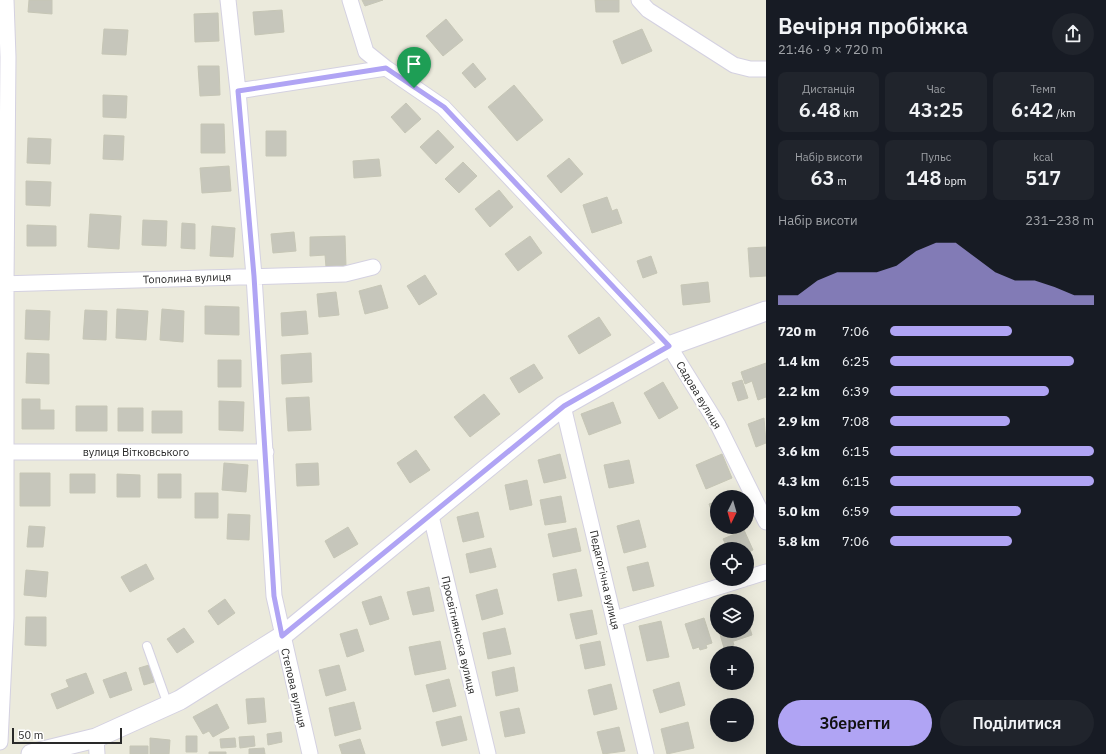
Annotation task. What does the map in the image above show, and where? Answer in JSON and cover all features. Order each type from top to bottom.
[{"type":"street","points":[[0,742],[6,618],[6,452],[3,284],[8,57],[6,0]]},
{"type":"street","name":"Степова вулиця","points":[[228,0],[238,91],[254,276],[274,596],[310,754]]},
{"type":"street","name":"Садова вулиця","points":[[350,0],[366,52],[386,68],[444,107],[669,346],[718,425],[766,522]]},
{"type":"street","points":[[639,0],[648,10],[734,64],[750,69],[766,69]]},
{"type":"street","points":[[238,91],[386,68]]},
{"type":"street","name":"Тополина вулиця","points":[[3,284],[345,274],[373,267]]},
{"type":"street","points":[[31,754],[96,746],[168,705],[180,700],[282,636],[564,406],[669,346],[766,311]]},
{"type":"street","name":"Педагогічна вулиця","points":[[564,406],[646,754]]},
{"type":"street","name":"вулиця Вітковського","points":[[6,452],[266,452]]},
{"type":"street","name":"Просвітнянська вулиця","points":[[431,516],[488,754]]},
{"type":"street","points":[[754,576],[766,572]]},
{"type":"street","points":[[615,619],[721,586]]},
{"type":"lane","points":[[147,646],[168,705]]},
{"type":"building","points":[[29,0],[52,0],[52,14],[28,12]]},
{"type":"building","points":[[362,0],[383,0],[365,6]]},
{"type":"building","points":[[595,0],[619,0],[619,12],[596,12]]},
{"type":"building","points":[[282,10],[284,32],[255,35],[253,12]]},
{"type":"building","points":[[218,13],[219,41],[195,42],[194,14]]},
{"type":"building","points":[[446,19],[463,40],[443,56],[426,36]]},
{"type":"building","points":[[104,29],[128,30],[126,55],[102,54]]},
{"type":"building","points":[[642,29],[652,51],[622,64],[613,41]]},
{"type":"building","points":[[473,63],[486,79],[475,88],[462,73]]},
{"type":"building","points":[[198,66],[219,66],[220,95],[200,96]]},
{"type":"building","points":[[514,85],[543,120],[517,141],[488,107]]},
{"type":"building","points":[[103,95],[127,96],[126,118],[103,117]]},
{"type":"building","points":[[406,103],[421,119],[405,133],[391,117]]},
{"type":"building","points":[[201,124],[224,124],[225,153],[201,153]]},
{"type":"building","points":[[438,130],[454,147],[436,164],[420,147]]},
{"type":"building","points":[[266,131],[286,131],[286,156],[266,156]]},
{"type":"building","points":[[104,135],[124,136],[123,160],[103,159]]},
{"type":"building","points":[[28,138],[51,139],[50,164],[27,163]]},
{"type":"building","points":[[569,158],[583,174],[561,193],[547,176]]},
{"type":"building","points":[[379,159],[381,176],[354,178],[353,161]]},
{"type":"building","points":[[463,162],[477,176],[459,193],[445,179]]},
{"type":"building","points":[[229,166],[231,191],[202,193],[200,168]]},
{"type":"building","points":[[26,181],[51,182],[50,206],[26,205]]},
{"type":"building","points":[[499,190],[513,207],[490,227],[475,209]]},
{"type":"building","points":[[607,197],[612,211],[617,209],[622,223],[592,233],[583,205]]},
{"type":"building","points":[[90,214],[121,216],[119,249],[88,247]]},
{"type":"building","points":[[143,220],[167,221],[166,246],[142,245]]},
{"type":"building","points":[[182,223],[195,224],[195,249],[181,248]]},
{"type":"building","points":[[27,225],[56,226],[56,246],[27,246]]},
{"type":"building","points":[[212,226],[235,228],[233,257],[210,256]]},
{"type":"building","points":[[294,232],[296,251],[273,253],[271,234]]},
{"type":"building","points":[[345,236],[346,266],[326,267],[325,255],[310,256],[310,237]]},
{"type":"building","points":[[530,236],[542,253],[518,271],[505,254]]},
{"type":"building","points":[[766,247],[766,276],[750,277],[748,248]]},
{"type":"building","points":[[651,256],[657,273],[643,278],[637,261]]},
{"type":"building","points":[[425,275],[437,294],[419,305],[407,286]]},
{"type":"building","points":[[708,282],[710,302],[683,305],[681,285]]},
{"type":"building","points":[[381,285],[388,308],[365,314],[359,291]]},
{"type":"building","points":[[336,292],[339,315],[319,317],[317,294]]},
{"type":"building","points":[[205,306],[239,307],[239,335],[205,334]]},
{"type":"building","points":[[117,309],[148,311],[146,340],[116,338]]},
{"type":"building","points":[[162,309],[184,311],[183,342],[160,340]]},
{"type":"building","points":[[26,310],[50,311],[49,340],[25,339]]},
{"type":"building","points":[[85,310],[107,311],[106,340],[83,339]]},
{"type":"building","points":[[306,311],[308,334],[282,336],[281,313]]},
{"type":"building","points":[[599,317],[611,335],[579,354],[568,336]]},
{"type":"building","points":[[27,353],[49,354],[49,384],[26,383]]},
{"type":"building","points":[[311,353],[312,382],[282,384],[281,355]]},
{"type":"building","points":[[218,360],[241,360],[241,387],[218,387]]},
{"type":"building","points":[[766,363],[766,397],[758,400],[752,381],[745,384],[741,372]]},
{"type":"building","points":[[534,364],[543,378],[519,393],[510,378]]},
{"type":"building","points":[[742,380],[748,398],[738,401],[732,383]]},
{"type":"building","points":[[663,382],[678,408],[659,419],[644,393]]},
{"type":"building","points":[[484,394],[500,414],[470,437],[454,417]]},
{"type":"building","points":[[309,397],[311,430],[288,431],[286,398]]},
{"type":"building","points":[[22,399],[40,399],[40,410],[54,410],[54,429],[22,429]]},
{"type":"building","points":[[219,401],[244,402],[243,431],[219,430]]},
{"type":"building","points":[[613,402],[621,423],[589,435],[581,414]]},
{"type":"building","points":[[76,406],[107,406],[107,431],[76,431]]},
{"type":"building","points":[[118,408],[143,408],[143,431],[118,431]]},
{"type":"building","points":[[152,411],[182,411],[182,433],[152,433]]},
{"type":"building","points":[[764,418],[766,443],[756,447],[748,424]]},
{"type":"building","points":[[416,450],[430,470],[410,483],[397,463]]},
{"type":"building","points":[[560,454],[566,478],[544,483],[538,460]]},
{"type":"building","points":[[722,454],[732,478],[706,489],[696,465]]},
{"type":"building","points":[[629,460],[634,483],[609,488],[604,465]]},
{"type":"building","points":[[224,463],[248,465],[246,492],[222,490]]},
{"type":"building","points":[[318,463],[319,485],[297,486],[296,464]]},
{"type":"building","points":[[20,473],[50,473],[50,506],[20,506]]},
{"type":"building","points":[[70,474],[95,474],[95,493],[70,493]]},
{"type":"building","points":[[117,474],[140,475],[140,497],[117,497]]},
{"type":"building","points":[[158,474],[181,474],[181,498],[158,498]]},
{"type":"building","points":[[527,480],[532,505],[510,510],[505,485]]},
{"type":"building","points":[[195,493],[218,493],[218,518],[195,518]]},
{"type":"building","points":[[561,496],[566,522],[545,525],[540,500]]},
{"type":"building","points":[[478,512],[484,537],[463,542],[457,517]]},
{"type":"building","points":[[228,514],[250,515],[249,540],[227,539]]},
{"type":"building","points":[[639,520],[646,547],[624,553],[617,526]]},
{"type":"building","points":[[29,526],[45,527],[43,547],[27,547]]},
{"type":"building","points":[[348,527],[358,544],[334,558],[325,541]]},
{"type":"building","points":[[576,528],[581,551],[553,557],[548,534]]},
{"type":"building","points":[[735,534],[746,534],[749,542],[724,542],[723,539]]},
{"type":"building","points":[[491,548],[496,567],[470,573],[466,554]]},
{"type":"building","points":[[648,562],[654,586],[633,591],[627,567]]},
{"type":"building","points":[[146,564],[154,579],[130,592],[121,577]]},
{"type":"building","points":[[576,569],[582,596],[558,601],[553,574]]},
{"type":"building","points":[[26,570],[48,572],[46,597],[24,595]]},
{"type":"building","points":[[429,587],[434,611],[413,615],[407,592]]},
{"type":"building","points":[[497,589],[503,614],[482,620],[476,595]]},
{"type":"building","points":[[381,596],[389,619],[370,625],[362,602]]},
{"type":"building","points":[[225,599],[235,613],[218,625],[208,611]]},
{"type":"building","points":[[592,610],[597,634],[576,639],[570,614]]},
{"type":"building","points":[[26,617],[46,617],[46,646],[25,645]]},
{"type":"building","points":[[704,618],[712,643],[706,645],[707,648],[700,650],[699,647],[693,649],[685,624]]},
{"type":"building","points":[[661,621],[669,657],[647,661],[639,626]]},
{"type":"building","points":[[184,628],[194,642],[177,653],[167,639]]},
{"type":"building","points":[[505,628],[511,654],[488,659],[483,633]]},
{"type":"building","points":[[357,629],[364,651],[347,657],[340,634]]},
{"type":"building","points":[[721,638],[730,638],[734,645],[731,646],[723,646]]},
{"type":"building","points":[[730,638],[743,638],[731,642]]},
{"type":"building","points":[[440,641],[446,669],[415,675],[409,647]]},
{"type":"building","points":[[600,641],[605,665],[585,669],[580,645]]},
{"type":"building","points":[[149,665],[154,682],[144,685],[139,668]]},
{"type":"building","points":[[339,665],[346,690],[326,696],[319,670]]},
{"type":"building","points":[[514,667],[518,691],[496,696],[492,672]]},
{"type":"building","points":[[126,672],[132,690],[110,698],[103,680]]},
{"type":"building","points":[[86,673],[94,693],[57,709],[51,694],[69,687],[66,680]]},
{"type":"building","points":[[449,679],[456,706],[433,712],[426,685]]},
{"type":"building","points":[[679,682],[685,705],[660,713],[653,690]]},
{"type":"building","points":[[611,684],[617,709],[594,715],[588,690]]},
{"type":"building","points":[[264,698],[266,722],[248,724],[246,699]]},
{"type":"building","points":[[354,702],[361,729],[335,736],[329,708]]},
{"type":"building","points":[[217,704],[229,728],[213,737],[209,731],[203,734],[193,717]]},
{"type":"building","points":[[519,708],[525,733],[505,737],[500,712]]},
{"type":"building","points":[[461,716],[467,740],[442,746],[436,722]]},
{"type":"building","points":[[688,722],[694,748],[667,754],[661,729]]},
{"type":"building","points":[[619,727],[625,751],[603,754],[597,732]]},
{"type":"building","points":[[281,732],[282,742],[268,745],[267,734]]},
{"type":"building","points":[[186,736],[197,736],[197,752],[186,752]]},
{"type":"building","points":[[254,736],[255,746],[240,748],[239,737]]},
{"type":"building","points":[[150,738],[170,740],[169,754],[150,754]]},
{"type":"building","points":[[235,738],[236,747],[221,748],[220,739]]},
{"type":"building","points":[[360,739],[365,754],[342,754],[339,745]]},
{"type":"building","points":[[130,746],[148,746],[148,754],[130,754]]},
{"type":"building","points":[[264,748],[265,754],[249,754],[249,749]]},
{"type":"building","points":[[209,752],[226,752],[226,754],[209,754]]},
{"type":"route","points":[[386,68],[414,88],[444,107],[669,346],[564,406],[282,636],[274,596],[254,276],[238,91],[386,68]]}]
